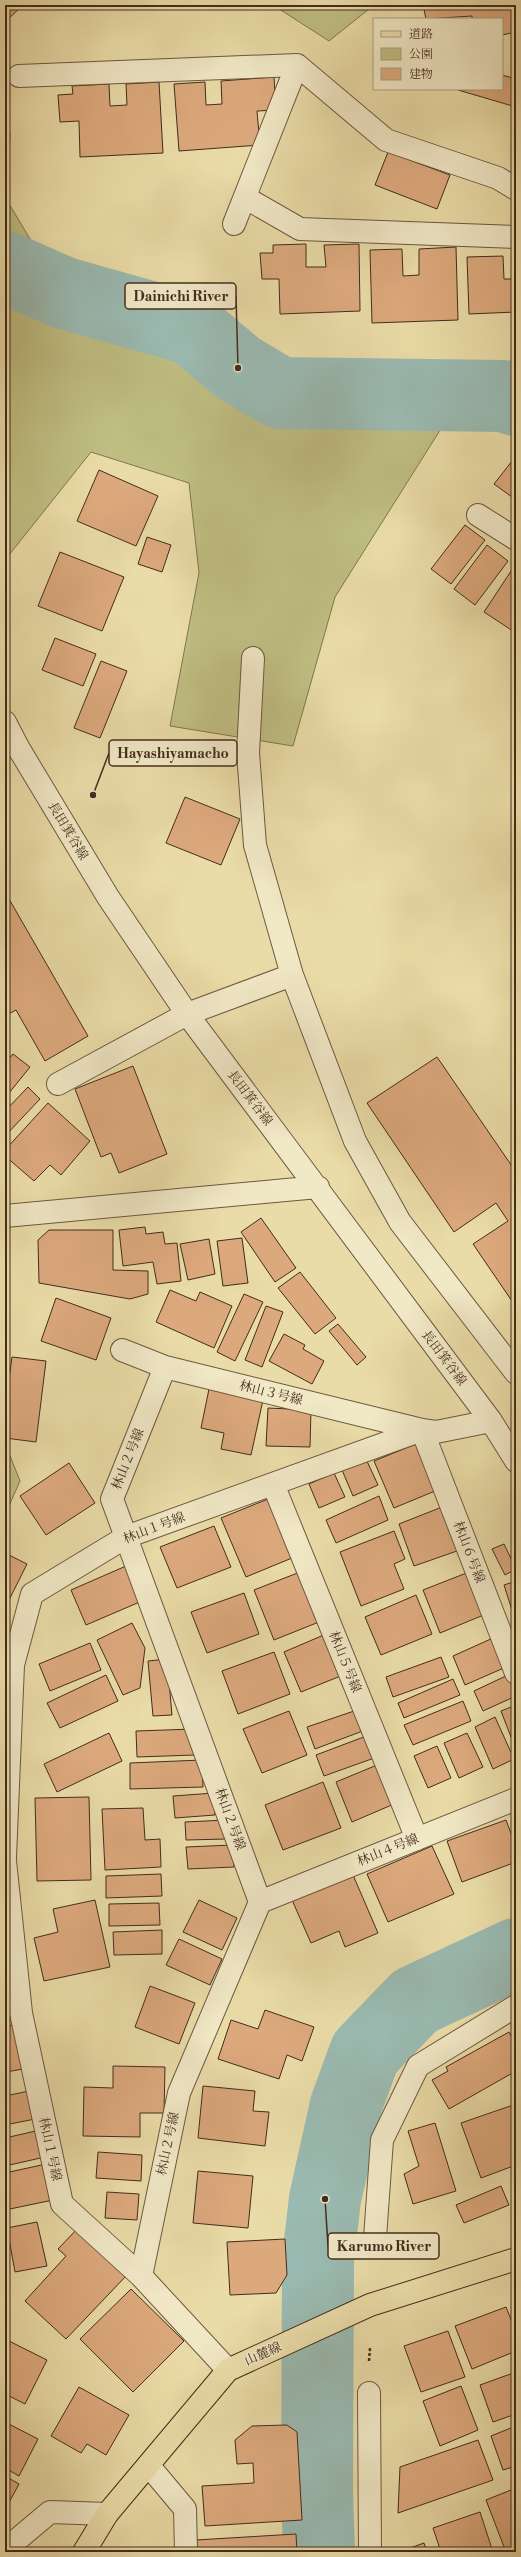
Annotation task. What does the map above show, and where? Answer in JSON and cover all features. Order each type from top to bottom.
[{"type":"main road","name":"山麓線","points":[[84,2552],[107,2514],[149,2466],[228,2370],[370,2305],[516,2259]]},
{"type":"street","points":[[234,224],[246,198],[297,65]]},
{"type":"street","points":[[19,76],[297,65],[386,140],[498,178],[516,189]]},
{"type":"street","points":[[246,198],[300,229],[516,237]]},
{"type":"street","points":[[478,515],[516,539]]},
{"type":"street","points":[[253,658],[248,752],[256,845],[292,975],[355,1141],[400,1222],[516,1373]]},
{"type":"street","name":"長田箕谷線","points":[[5,722],[19,749],[108,897],[187,1014],[491,1421],[516,1461]]},
{"type":"street","points":[[58,1084],[187,1014],[292,975]]},
{"type":"street","points":[[5,1216],[318,1188]]},
{"type":"street","name":"林山３号線","points":[[122,1350],[165,1367],[422,1430]]},
{"type":"street","name":"林山２号線","points":[[141,2276],[179,2094],[260,1902],[112,1500],[165,1367]]},
{"type":"street","name":"林山１号線","points":[[5,1857],[13,1665],[32,1594],[126,1537],[422,1430],[436,1432],[491,1421]]},
{"type":"street","name":"林山６号線","points":[[422,1430],[516,1673]]},
{"type":"street","name":"林山５号線","points":[[273,1484],[417,1839]]},
{"type":"street","name":"林山４号線","points":[[260,1902],[516,1799]]},
{"type":"street","name":"林山１号線","points":[[5,1861],[21,2013],[62,2204],[141,2276],[228,2370]]},
{"type":"street","points":[[375,2238],[382,2140],[418,2066],[516,2006]]},
{"type":"street","points":[[369,2393],[370,2552]]},
{"type":"street","points":[[149,2466],[185,2509],[186,2552]]},
{"type":"street","points":[[7,2552],[12,2544],[50,2512],[107,2514]]},
{"type":"green space","points":[[273,5],[374,5],[329,41]]},
{"type":"green space","points":[[5,197],[67,301],[195,300],[291,365],[483,362],[335,597],[293,746],[170,726],[199,573],[189,483],[91,452],[5,560]]},
{"type":"green space","points":[[5,1443],[20,1481],[5,1515]]},
{"type":"building","points":[[5,5],[23,5],[5,22]]},
{"type":"building","points":[[423,5],[516,5],[516,32],[503,35],[503,18],[472,18],[472,16],[426,18]]},
{"type":"building","points":[[503,75],[516,79],[516,107],[458,90],[503,90]]},
{"type":"building","points":[[274,77],[276,110],[257,111],[260,145],[179,151],[174,84],[205,82],[206,105],[222,104],[221,81]]},
{"type":"building","points":[[159,82],[163,153],[80,157],[79,121],[60,122],[58,95],[73,94],[72,86],[109,84],[110,106],[127,105],[126,84]]},
{"type":"building","points":[[5,134],[10,134],[8,158],[5,158]]},
{"type":"building","points":[[388,152],[450,175],[437,209],[375,185]]},
{"type":"building","points":[[306,244],[306,267],[326,267],[324,245],[359,244],[360,311],[280,314],[279,279],[262,279],[260,253],[273,253],[273,245]]},
{"type":"building","points":[[456,247],[458,320],[372,323],[370,250],[402,249],[403,276],[419,275],[419,249]]},
{"type":"building","points":[[503,256],[504,279],[516,279],[516,312],[469,314],[467,257]]},
{"type":"building","points":[[516,456],[516,500],[494,484]]},
{"type":"building","points":[[99,470],[158,496],[136,546],[77,521]]},
{"type":"building","points":[[465,525],[485,540],[451,584],[431,569]]},
{"type":"building","points":[[147,537],[171,545],[162,572],[138,564]]},
{"type":"building","points":[[487,545],[508,561],[475,605],[454,589]]},
{"type":"building","points":[[60,552],[124,577],[102,631],[38,606]]},
{"type":"building","points":[[516,565],[516,633],[484,612]]},
{"type":"building","points":[[55,638],[96,654],[83,686],[42,670]]},
{"type":"building","points":[[101,661],[127,671],[100,738],[74,728]]},
{"type":"building","points":[[185,797],[240,819],[221,865],[166,843]]},
{"type":"building","points":[[5,892],[88,1036],[45,1061],[16,1010],[5,1016]]},
{"type":"building","points":[[13,1054],[30,1067],[5,1098],[5,1064]]},
{"type":"building","points":[[437,1057],[516,1172],[516,1307],[473,1244],[508,1221],[496,1203],[454,1232],[367,1103]]},
{"type":"building","points":[[133,1066],[167,1154],[119,1173],[111,1153],[101,1157],[75,1089]]},
{"type":"building","points":[[28,1087],[40,1099],[5,1136],[5,1111]]},
{"type":"building","points":[[48,1103],[90,1141],[61,1175],[50,1165],[34,1181],[5,1156],[5,1150]]},
{"type":"building","points":[[261,1218],[296,1268],[275,1282],[241,1232]]},
{"type":"building","points":[[145,1227],[146,1234],[163,1232],[165,1244],[177,1243],[181,1281],[157,1284],[153,1262],[123,1266],[119,1230]]},
{"type":"building","points":[[49,1230],[113,1230],[113,1270],[148,1271],[148,1294],[130,1299],[39,1283],[38,1240]]},
{"type":"building","points":[[242,1238],[248,1283],[223,1286],[217,1241]]},
{"type":"building","points":[[209,1239],[215,1274],[188,1280],[180,1244]]},
{"type":"building","points":[[300,1272],[336,1318],[315,1334],[278,1288]]},
{"type":"building","points":[[170,1290],[196,1301],[200,1292],[232,1306],[214,1348],[156,1322]]},
{"type":"building","points":[[244,1294],[263,1302],[235,1361],[217,1352]]},
{"type":"building","points":[[56,1298],[111,1318],[96,1360],[41,1341]]},
{"type":"building","points":[[266,1306],[283,1312],[262,1367],[245,1360]]},
{"type":"building","points":[[338,1324],[366,1357],[357,1365],[329,1331]]},
{"type":"building","points":[[284,1334],[305,1345],[303,1349],[324,1361],[312,1384],[269,1361]]},
{"type":"building","points":[[12,1357],[46,1361],[36,1442],[5,1438],[5,1409]]},
{"type":"building","points":[[209,1389],[263,1400],[251,1455],[221,1449],[224,1433],[201,1428]]},
{"type":"building","points":[[268,1408],[311,1410],[310,1447],[266,1446]]},
{"type":"building","points":[[416,1444],[435,1491],[394,1508],[374,1461]]},
{"type":"building","points":[[366,1459],[378,1485],[353,1496],[342,1470]]},
{"type":"building","points":[[69,1463],[95,1503],[46,1535],[20,1496]]},
{"type":"building","points":[[334,1473],[345,1497],[319,1508],[309,1484]]},
{"type":"building","points":[[379,1496],[388,1520],[336,1543],[326,1520]]},
{"type":"building","points":[[268,1499],[292,1558],[246,1577],[221,1518]]},
{"type":"building","points":[[442,1507],[457,1551],[414,1566],[399,1524]]},
{"type":"building","points":[[214,1526],[231,1567],[177,1588],[160,1547]]},
{"type":"building","points":[[394,1531],[405,1559],[394,1564],[404,1589],[361,1606],[340,1552]]},
{"type":"building","points":[[504,1544],[516,1569],[505,1575],[492,1549]]},
{"type":"building","points":[[5,1553],[27,1564],[5,1608]]},
{"type":"building","points":[[126,1566],[142,1601],[86,1625],[71,1590]]},
{"type":"building","points":[[300,1572],[319,1622],[274,1640],[254,1590]]},
{"type":"building","points":[[469,1572],[486,1614],[440,1633],[423,1590]]},
{"type":"building","points":[[516,1581],[516,1623],[504,1585]]},
{"type":"building","points":[[244,1593],[259,1634],[207,1653],[191,1612]]},
{"type":"building","points":[[416,1595],[432,1634],[381,1655],[365,1617]]},
{"type":"building","points":[[132,1623],[145,1648],[140,1688],[123,1695],[97,1640]]},
{"type":"building","points":[[326,1634],[343,1675],[301,1692],[284,1652]]},
{"type":"building","points":[[493,1638],[506,1667],[465,1685],[453,1656]]},
{"type":"building","points":[[90,1643],[101,1670],[50,1691],[39,1664]]},
{"type":"building","points":[[274,1652],[290,1694],[238,1714],[222,1671]]},
{"type":"building","points":[[441,1657],[449,1677],[393,1697],[386,1677]]},
{"type":"building","points":[[167,1659],[172,1715],[153,1716],[148,1661]]},
{"type":"building","points":[[106,1675],[118,1701],[60,1728],[47,1703]]},
{"type":"building","points":[[508,1675],[516,1696],[483,1711],[474,1691]]},
{"type":"building","points":[[453,1679],[460,1695],[404,1718],[398,1703]]},
{"type":"building","points":[[463,1701],[471,1721],[413,1745],[404,1725]]},
{"type":"building","points":[[516,1705],[516,1750],[501,1711]]},
{"type":"building","points":[[360,1709],[368,1729],[315,1749],[307,1727]]},
{"type":"building","points":[[289,1711],[307,1755],[262,1773],[243,1729]]},
{"type":"building","points":[[495,1717],[514,1759],[493,1769],[475,1727]]},
{"type":"building","points":[[194,1729],[195,1755],[137,1757],[136,1731]]},
{"type":"building","points":[[109,1733],[122,1761],[57,1792],[44,1764]]},
{"type":"building","points":[[467,1733],[483,1767],[459,1778],[444,1743]]},
{"type":"building","points":[[369,1735],[377,1757],[324,1776],[316,1755]]},
{"type":"building","points":[[437,1746],[451,1778],[428,1788],[414,1756]]},
{"type":"building","points":[[202,1760],[203,1787],[130,1789],[130,1763]]},
{"type":"building","points":[[377,1765],[394,1804],[352,1822],[336,1782]]},
{"type":"building","points":[[323,1782],[341,1828],[283,1850],[265,1805]]},
{"type":"building","points":[[214,1793],[215,1815],[175,1818],[173,1796]]},
{"type":"building","points":[[89,1797],[91,1880],[37,1881],[35,1798]]},
{"type":"building","points":[[143,1808],[145,1840],[160,1839],[161,1867],[105,1870],[102,1809]]},
{"type":"building","points":[[226,1820],[227,1839],[186,1840],[185,1822]]},
{"type":"building","points":[[506,1820],[516,1847],[516,1862],[462,1882],[447,1841]]},
{"type":"building","points":[[233,1845],[234,1867],[188,1869],[186,1847]]},
{"type":"building","points":[[432,1846],[454,1894],[388,1922],[367,1874]]},
{"type":"building","points":[[161,1874],[162,1896],[106,1898],[106,1876]]},
{"type":"building","points":[[353,1875],[378,1933],[345,1947],[339,1931],[311,1943],[292,1900]]},
{"type":"building","points":[[95,1900],[110,1967],[44,1981],[34,1938],[58,1932],[53,1909]]},
{"type":"building","points":[[199,1900],[237,1918],[222,1950],[183,1932]]},
{"type":"building","points":[[159,1903],[160,1925],[109,1926],[109,1904]]},
{"type":"building","points":[[162,1930],[162,1954],[114,1955],[113,1932]]},
{"type":"building","points":[[179,1939],[222,1959],[210,1985],[166,1965]]},
{"type":"building","points":[[5,1976],[10,2003],[5,2004]]},
{"type":"building","points":[[150,1986],[195,2003],[179,2044],[135,2027]]},
{"type":"building","points":[[265,2010],[314,2027],[302,2061],[287,2055],[279,2079],[218,2059],[231,2020],[258,2029]]},
{"type":"building","points":[[14,2025],[23,2069],[6,2072],[8,2082],[5,2083],[5,2026]]},
{"type":"building","points":[[509,2032],[516,2045],[516,2071],[449,2109],[432,2080],[448,2071],[446,2067]]},
{"type":"building","points":[[113,2066],[165,2067],[164,2113],[140,2113],[140,2137],[83,2136],[84,2087],[113,2088]]},
{"type":"building","points":[[203,2086],[255,2091],[253,2111],[269,2112],[265,2146],[198,2138]]},
{"type":"building","points":[[29,2091],[35,2119],[5,2125],[5,2096]]},
{"type":"building","points":[[516,2104],[516,2165],[481,2178],[461,2123]]},
{"type":"building","points":[[435,2123],[456,2191],[413,2204],[404,2174],[419,2166],[408,2131]]},
{"type":"building","points":[[40,2130],[45,2157],[5,2166],[5,2138]]},
{"type":"building","points":[[98,2152],[142,2155],[141,2181],[96,2178]]},
{"type":"building","points":[[46,2164],[53,2200],[5,2210],[5,2173]]},
{"type":"building","points":[[198,2171],[253,2176],[248,2228],[193,2223]]},
{"type":"building","points":[[501,2186],[509,2205],[464,2223],[456,2205]]},
{"type":"building","points":[[107,2192],[139,2194],[137,2220],[105,2218]]},
{"type":"building","points":[[37,2222],[47,2266],[15,2272],[7,2228]]},
{"type":"building","points":[[78,2228],[127,2275],[66,2339],[25,2301],[66,2256],[58,2249]]},
{"type":"building","points":[[285,2239],[287,2275],[276,2293],[230,2295],[227,2242]]},
{"type":"building","points":[[131,2289],[184,2341],[133,2392],[80,2339]]},
{"type":"building","points":[[506,2307],[516,2332],[516,2351],[472,2369],[455,2326]]},
{"type":"building","points":[[448,2331],[465,2377],[421,2392],[404,2346]]},
{"type":"building","points":[[7,2340],[47,2360],[25,2404],[5,2394]]},
{"type":"building","points":[[516,2372],[516,2414],[493,2422],[480,2385]]},
{"type":"building","points":[[461,2386],[478,2430],[440,2446],[423,2401]]},
{"type":"building","points":[[79,2387],[129,2415],[106,2455],[87,2444],[81,2453],[51,2436]]},
{"type":"building","points":[[5,2422],[38,2439],[19,2476],[5,2468]]},
{"type":"building","points":[[287,2425],[297,2432],[302,2520],[205,2526],[202,2486],[254,2483],[253,2463],[237,2464],[235,2440],[252,2426]]},
{"type":"building","points":[[516,2426],[516,2466],[503,2470],[491,2436]]},
{"type":"building","points":[[478,2440],[493,2480],[398,2513],[400,2467]]},
{"type":"building","points":[[5,2476],[19,2484],[5,2510]]},
{"type":"building","points":[[516,2488],[516,2552],[506,2552],[486,2500]]},
{"type":"building","points":[[480,2512],[493,2552],[441,2552],[433,2528]]},
{"type":"building","points":[[296,2534],[297,2552],[197,2552],[196,2540]]},
{"type":"building","points":[[424,2543],[427,2552],[399,2552]]},
{"type":"waterway","points":[[5,267],[64,293],[192,329],[238,368],[280,393],[503,396],[516,400]]},
{"type":"waterway","points":[[319,2552],[317,2492],[318,2259],[325,2199],[346,2105],[365,2053],[415,2001],[516,1954]]},
{"type":"place","name":"Dainichi River","points":[[238,368]]},
{"type":"place","name":"Hayashiyamacho","points":[[93,795]]},
{"type":"place","name":"Karumo River","points":[[325,2199]]}]
